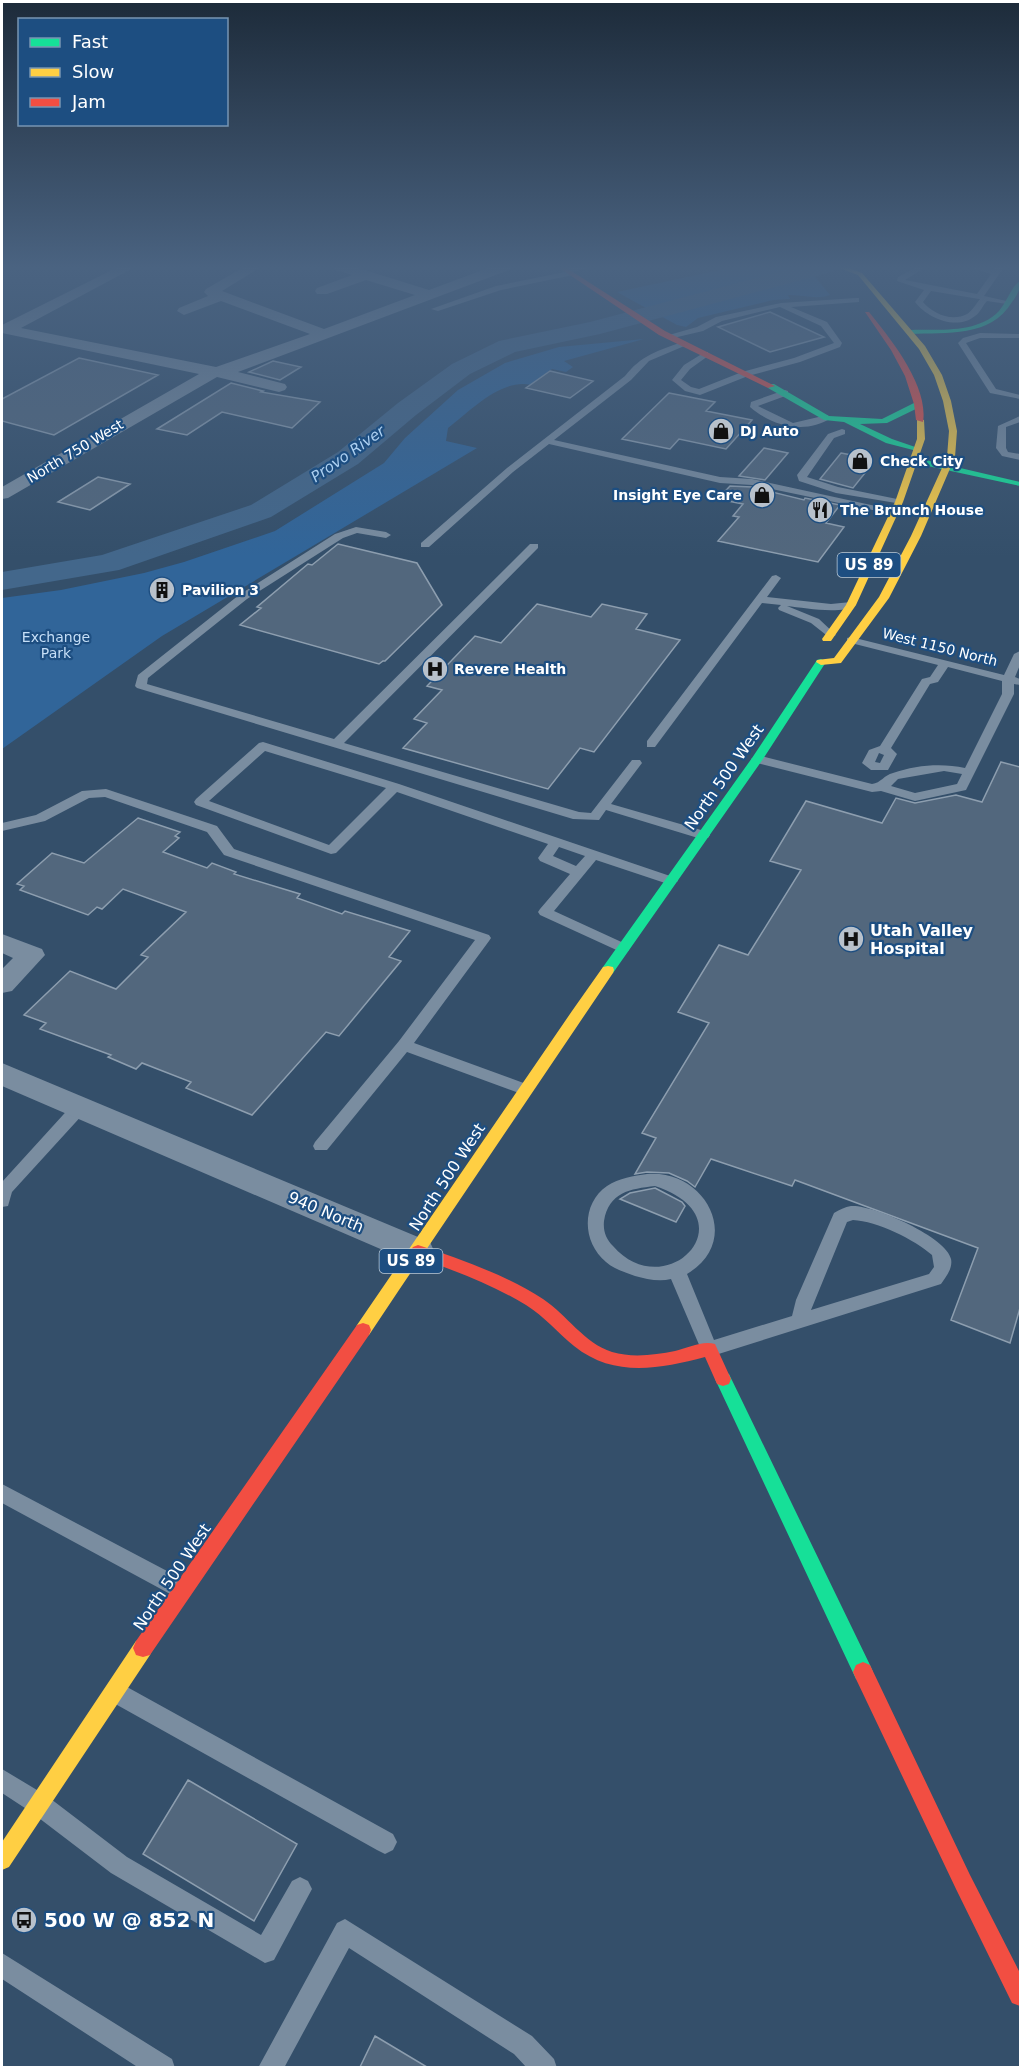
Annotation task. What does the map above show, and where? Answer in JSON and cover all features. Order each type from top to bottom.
[{"type":"main road","points":[[724,364],[785,393],[827,418],[889,441],[915,455],[1020,484]]},
{"type":"main road","name":"US 89","points":[[903,364],[910,374],[918,404],[921,435],[915,455]]},
{"type":"main road","name":"US 89","points":[[931,364],[938,375],[947,400],[953,431],[948,463]]},
{"type":"main road","points":[[844,426],[888,420],[918,404]]},
{"type":"main road","name":"North 500 West","points":[[821,662],[816,655],[851,605],[896,507],[915,455]]},
{"type":"main road","points":[[948,463],[1020,472]]},
{"type":"main road","name":"North 500 West","points":[[2,1860],[182,1590],[418,1251],[524,1089],[757,759],[821,662],[837,660],[884,598],[924,520],[948,463]]},
{"type":"main road","name":"940 North","points":[[418,1251],[524,1296],[546,1309],[584,1345],[607,1358],[624,1364],[641,1365],[709,1349]]},
{"type":"main road","points":[[709,1349],[963,1882],[1020,1995]]},
{"type":"street","points":[[167,364],[265,382],[279,387]]},
{"type":"street","points":[[212,373],[246,364]]},
{"type":"street","name":"North 750 West","points":[[2,494],[212,373]]},
{"type":"street","points":[[2,943],[32,955],[2,984]]},
{"type":"street","name":"940 North","points":[[2,1074],[418,1251]]},
{"type":"lane","points":[[425,545],[547,441],[628,378],[639,364]]},
{"type":"lane","points":[[692,364],[676,380],[688,389],[700,392],[745,374],[784,364]]},
{"type":"lane","points":[[975,364],[993,391],[1020,397]]},
{"type":"lane","points":[[785,393],[754,404],[754,407],[793,426],[827,418]]},
{"type":"lane","points":[[1020,419],[1002,426],[1001,448],[1005,454],[1020,457]]},
{"type":"lane","points":[[844,426],[831,436],[802,475],[802,479],[896,507]]},
{"type":"lane","points":[[547,441],[720,480],[752,483],[896,507]]},
{"type":"lane","points":[[386,535],[356,530],[339,536],[243,597],[142,677],[141,686],[578,816],[594,816],[636,763]]},
{"type":"lane","points":[[336,744],[534,546]]},
{"type":"lane","points":[[651,744],[776,578]]},
{"type":"lane","points":[[760,600],[831,607],[851,605]]},
{"type":"lane","points":[[760,600],[815,621],[830,635]]},
{"type":"lane","name":"West 1150 North","points":[[851,640],[1014,681]]},
{"type":"lane","points":[[757,759],[863,786],[882,787],[915,797],[962,787],[1014,681],[1020,654]]},
{"type":"lane","points":[[928,659],[919,676],[926,681],[934,680],[944,664]]},
{"type":"lane","points":[[863,786],[875,767],[884,767],[891,754],[884,749],[926,681]]},
{"type":"lane","points":[[395,787],[331,850],[200,802],[263,746],[395,787],[671,881]]},
{"type":"lane","points":[[882,787],[894,776],[944,767],[969,772]]},
{"type":"lane","points":[[2,827],[40,818],[86,794],[106,793],[212,829],[229,852],[484,938],[404,1045],[321,1146]]},
{"type":"lane","points":[[602,805],[703,835]]},
{"type":"lane","points":[[557,841],[545,858],[578,872]]},
{"type":"lane","points":[[594,854],[544,912],[623,948]]},
{"type":"lane","points":[[404,1045],[524,1089]]},
{"type":"lane","points":[[2,1201],[4,1190],[79,1108]]},
{"type":"lane","points":[[656,1180],[678,1187],[694,1199],[707,1215],[708,1237],[702,1252],[690,1266],[677,1272],[656,1273],[636,1269],[617,1261],[603,1248],[595,1236],[594,1225],[601,1203],[611,1190],[632,1182],[656,1180]]},
{"type":"lane","points":[[677,1272],[709,1349],[935,1279],[940,1274],[943,1264],[940,1252],[933,1244],[920,1236],[861,1214],[847,1214],[840,1218],[805,1300],[800,1320]]},
{"type":"lane","points":[[2,1493],[182,1590]]},
{"type":"lane","points":[[114,1691],[385,1842]]},
{"type":"lane","points":[[2,1780],[39,1804],[119,1865],[265,1951],[300,1889]]},
{"type":"lane","points":[[270,2067],[345,1931],[524,2044],[545,2067]]},
{"type":"lane","points":[[2,1965],[163,2067]]},
{"type":"green space","name":"Exchange Park","points":[[504,364],[568,364],[573,367],[566,372],[552,369],[531,385],[508,386],[486,398],[448,428],[446,441],[477,448],[162,636],[2,749],[2,598],[61,590],[144,573],[275,531],[384,463],[405,438],[458,390]]},
{"type":"building","points":[[69,364],[105,364],[158,375],[54,435],[2,421],[2,399]]},
{"type":"building","points":[[267,364],[301,367],[280,380],[249,372]]},
{"type":"building","points":[[550,371],[593,381],[570,398],[526,388]]},
{"type":"building","points":[[231,383],[263,391],[261,392],[320,402],[292,428],[222,412],[187,435],[157,429]]},
{"type":"building","points":[[669,393],[715,402],[706,411],[752,420],[726,449],[679,439],[670,449],[622,439]]},
{"type":"building","points":[[764,448],[788,453],[765,480],[739,476]]},
{"type":"building","points":[[841,453],[862,457],[869,468],[853,488],[820,479]]},
{"type":"building","points":[[98,477],[130,484],[90,510],[58,502]]},
{"type":"building","points":[[730,486],[752,487],[804,500],[805,498],[840,505],[826,523],[844,527],[818,562],[718,541],[739,517],[733,516],[743,504],[718,499]]},
{"type":"building","points":[[338,544],[417,563],[442,605],[385,661],[379,664],[240,625],[261,608],[257,607],[308,564],[312,565]]},
{"type":"building","points":[[537,604],[591,617],[602,604],[647,614],[636,629],[680,640],[594,752],[580,748],[548,789],[403,748],[427,723],[414,719],[442,690],[427,686],[475,636],[501,643]]},
{"type":"building","points":[[1001,762],[1020,767],[1020,1308],[1010,1343],[951,1320],[978,1248],[795,1180],[792,1186],[711,1159],[695,1187],[669,1173],[635,1174],[656,1138],[642,1133],[709,1023],[678,1012],[719,945],[748,955],[801,870],[770,861],[806,801],[882,823],[896,798],[915,803],[956,795],[982,802]]},
{"type":"building","points":[[138,818],[180,832],[175,836],[179,838],[163,852],[207,868],[212,863],[236,872],[234,874],[300,894],[297,898],[342,914],[345,911],[410,931],[389,957],[401,961],[339,1036],[326,1032],[252,1115],[186,1088],[191,1082],[142,1063],[136,1069],[108,1057],[111,1055],[40,1029],[46,1023],[24,1015],[70,971],[116,989],[148,957],[141,955],[186,912],[123,889],[102,909],[97,907],[88,915],[20,890],[24,886],[17,884],[52,853],[84,863]]},
{"type":"building","points":[[655,1188],[682,1202],[685,1206],[676,1222],[620,1199],[630,1193]]},
{"type":"building","points":[[188,1780],[297,1844],[254,1921],[143,1854]]},
{"type":"building","points":[[375,2036],[427,2067],[360,2067]]},
{"type":"waterway","name":"Provo River","points":[[2,581],[108,563],[261,511],[348,458],[407,409],[461,369],[472,364]]},
{"type":"traffic: fast","points":[[771,386],[827,418],[846,420],[889,441],[917,449]]},
{"type":"traffic: fast","points":[[846,420],[884,421],[919,404]]},
{"type":"traffic: fast","points":[[926,463],[1020,484]]},
{"type":"traffic: fast","points":[[608,970],[757,759],[821,662]]},
{"type":"traffic: fast","points":[[723,1379],[863,1672]]},
{"type":"traffic: slow","points":[[821,662],[837,661],[884,598],[916,536],[951,457],[953,431],[947,401],[938,375],[931,364]]},
{"type":"traffic: slow","points":[[827,639],[851,605],[899,502],[921,439],[920,420]]},
{"type":"traffic: slow","points":[[363,1330],[608,970]]},
{"type":"traffic: slow","points":[[2,1860],[143,1648]]},
{"type":"traffic: jam","points":[[725,364],[771,386]]},
{"type":"traffic: jam","points":[[902,364],[914,390],[920,420]]},
{"type":"traffic: jam","points":[[418,1251],[518,1292],[544,1309],[595,1352],[626,1362],[642,1362],[675,1358],[709,1349],[723,1379]]},
{"type":"traffic: jam","points":[[143,1648],[363,1330]]},
{"type":"traffic: jam","points":[[863,1672],[963,1882],[1020,1995]]},
{"type":"place","name":"DJ Auto","points":[[721,431]]},
{"type":"place","name":"Check City","points":[[860,461]]},
{"type":"place","name":"Insight Eye Care","points":[[762,495]]},
{"type":"place","name":"The Brunch House","points":[[820,510]]},
{"type":"place","name":"Pavilion 3","points":[[162,590]]},
{"type":"place","name":"Revere Health","points":[[435,669]]},
{"type":"place","name":"Utah Valley Hospital","points":[[851,939]]},
{"type":"place","name":"500 W @ 852 N","points":[[24,1920]]}]
